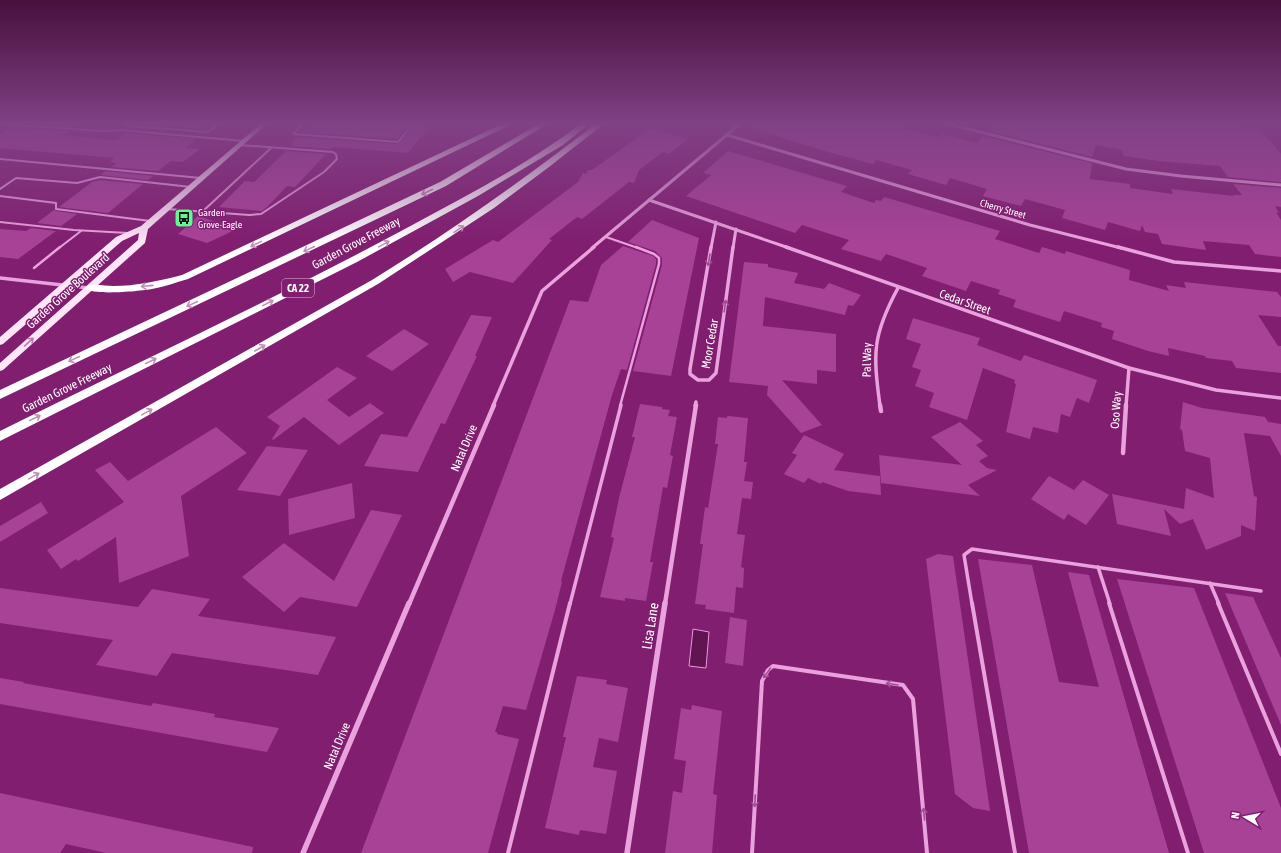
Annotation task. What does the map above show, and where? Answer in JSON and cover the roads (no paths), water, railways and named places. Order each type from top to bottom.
[{"type":"highway","points":[[90,288],[113,289],[152,286],[185,277],[426,163]]},
{"type":"highway","name":"Garden Grove Freeway","points":[[0,395],[443,184],[478,163]]},
{"type":"highway","name":"Garden Grove Freeway","points":[[0,436],[354,260],[475,194],[526,163]]},
{"type":"highway","points":[[0,495],[427,251],[551,163]]},
{"type":"main road","name":"Garden Grove Boulevard","points":[[0,342],[119,239],[144,228],[218,163]]},
{"type":"main road","name":"Garden Grove Boulevard","points":[[0,368],[142,241],[144,228]]},
{"type":"street","name":"Natal Drive","points":[[303,853],[542,291],[694,163]]},
{"type":"street","name":"Cherry Street","points":[[821,163],[1030,225],[1174,262],[1281,271]]},
{"type":"street","points":[[1102,163],[1126,169],[1181,176],[1281,185]]},
{"type":"street","name":"Cedar Street","points":[[649,200],[716,222],[898,288],[1129,368],[1216,390],[1281,398]]},
{"type":"street","name":"Moor Cedar","points":[[716,222],[690,369],[690,374],[698,380],[709,380],[716,373],[736,229]]},
{"type":"street","points":[[0,278],[90,288]]},
{"type":"street","name":"Pal Way","points":[[881,412],[876,377],[876,342],[884,316],[898,288]]},
{"type":"street","name":"Oso Way","points":[[1123,453],[1129,368]]},
{"type":"street","name":"Lisa Lane","points":[[627,853],[696,402]]},
{"type":"lane","points":[[40,163],[201,178]]},
{"type":"lane","points":[[202,212],[255,163]]},
{"type":"lane","points":[[165,209],[249,215],[261,214],[324,172],[333,163]]},
{"type":"lane","points":[[0,189],[16,178],[77,183],[100,177],[191,187]]},
{"type":"lane","points":[[0,196],[56,203],[56,209],[152,221]]},
{"type":"lane","points":[[0,222],[81,231],[131,234]]},
{"type":"lane","points":[[34,268],[81,231]]},
{"type":"lane","points":[[508,853],[608,452],[659,264],[658,258],[654,254],[606,237]]},
{"type":"lane","points":[[1015,853],[964,555],[972,549],[1261,591]]},
{"type":"lane","points":[[1098,567],[1188,853]]},
{"type":"lane","points":[[1210,583],[1281,754]]},
{"type":"lane","points":[[752,853],[761,687],[762,681],[768,670],[773,666],[903,685],[913,699],[927,853]]},
{"type":"place","name":"Garden Grove-Eagle","points":[[184,218]]}]
